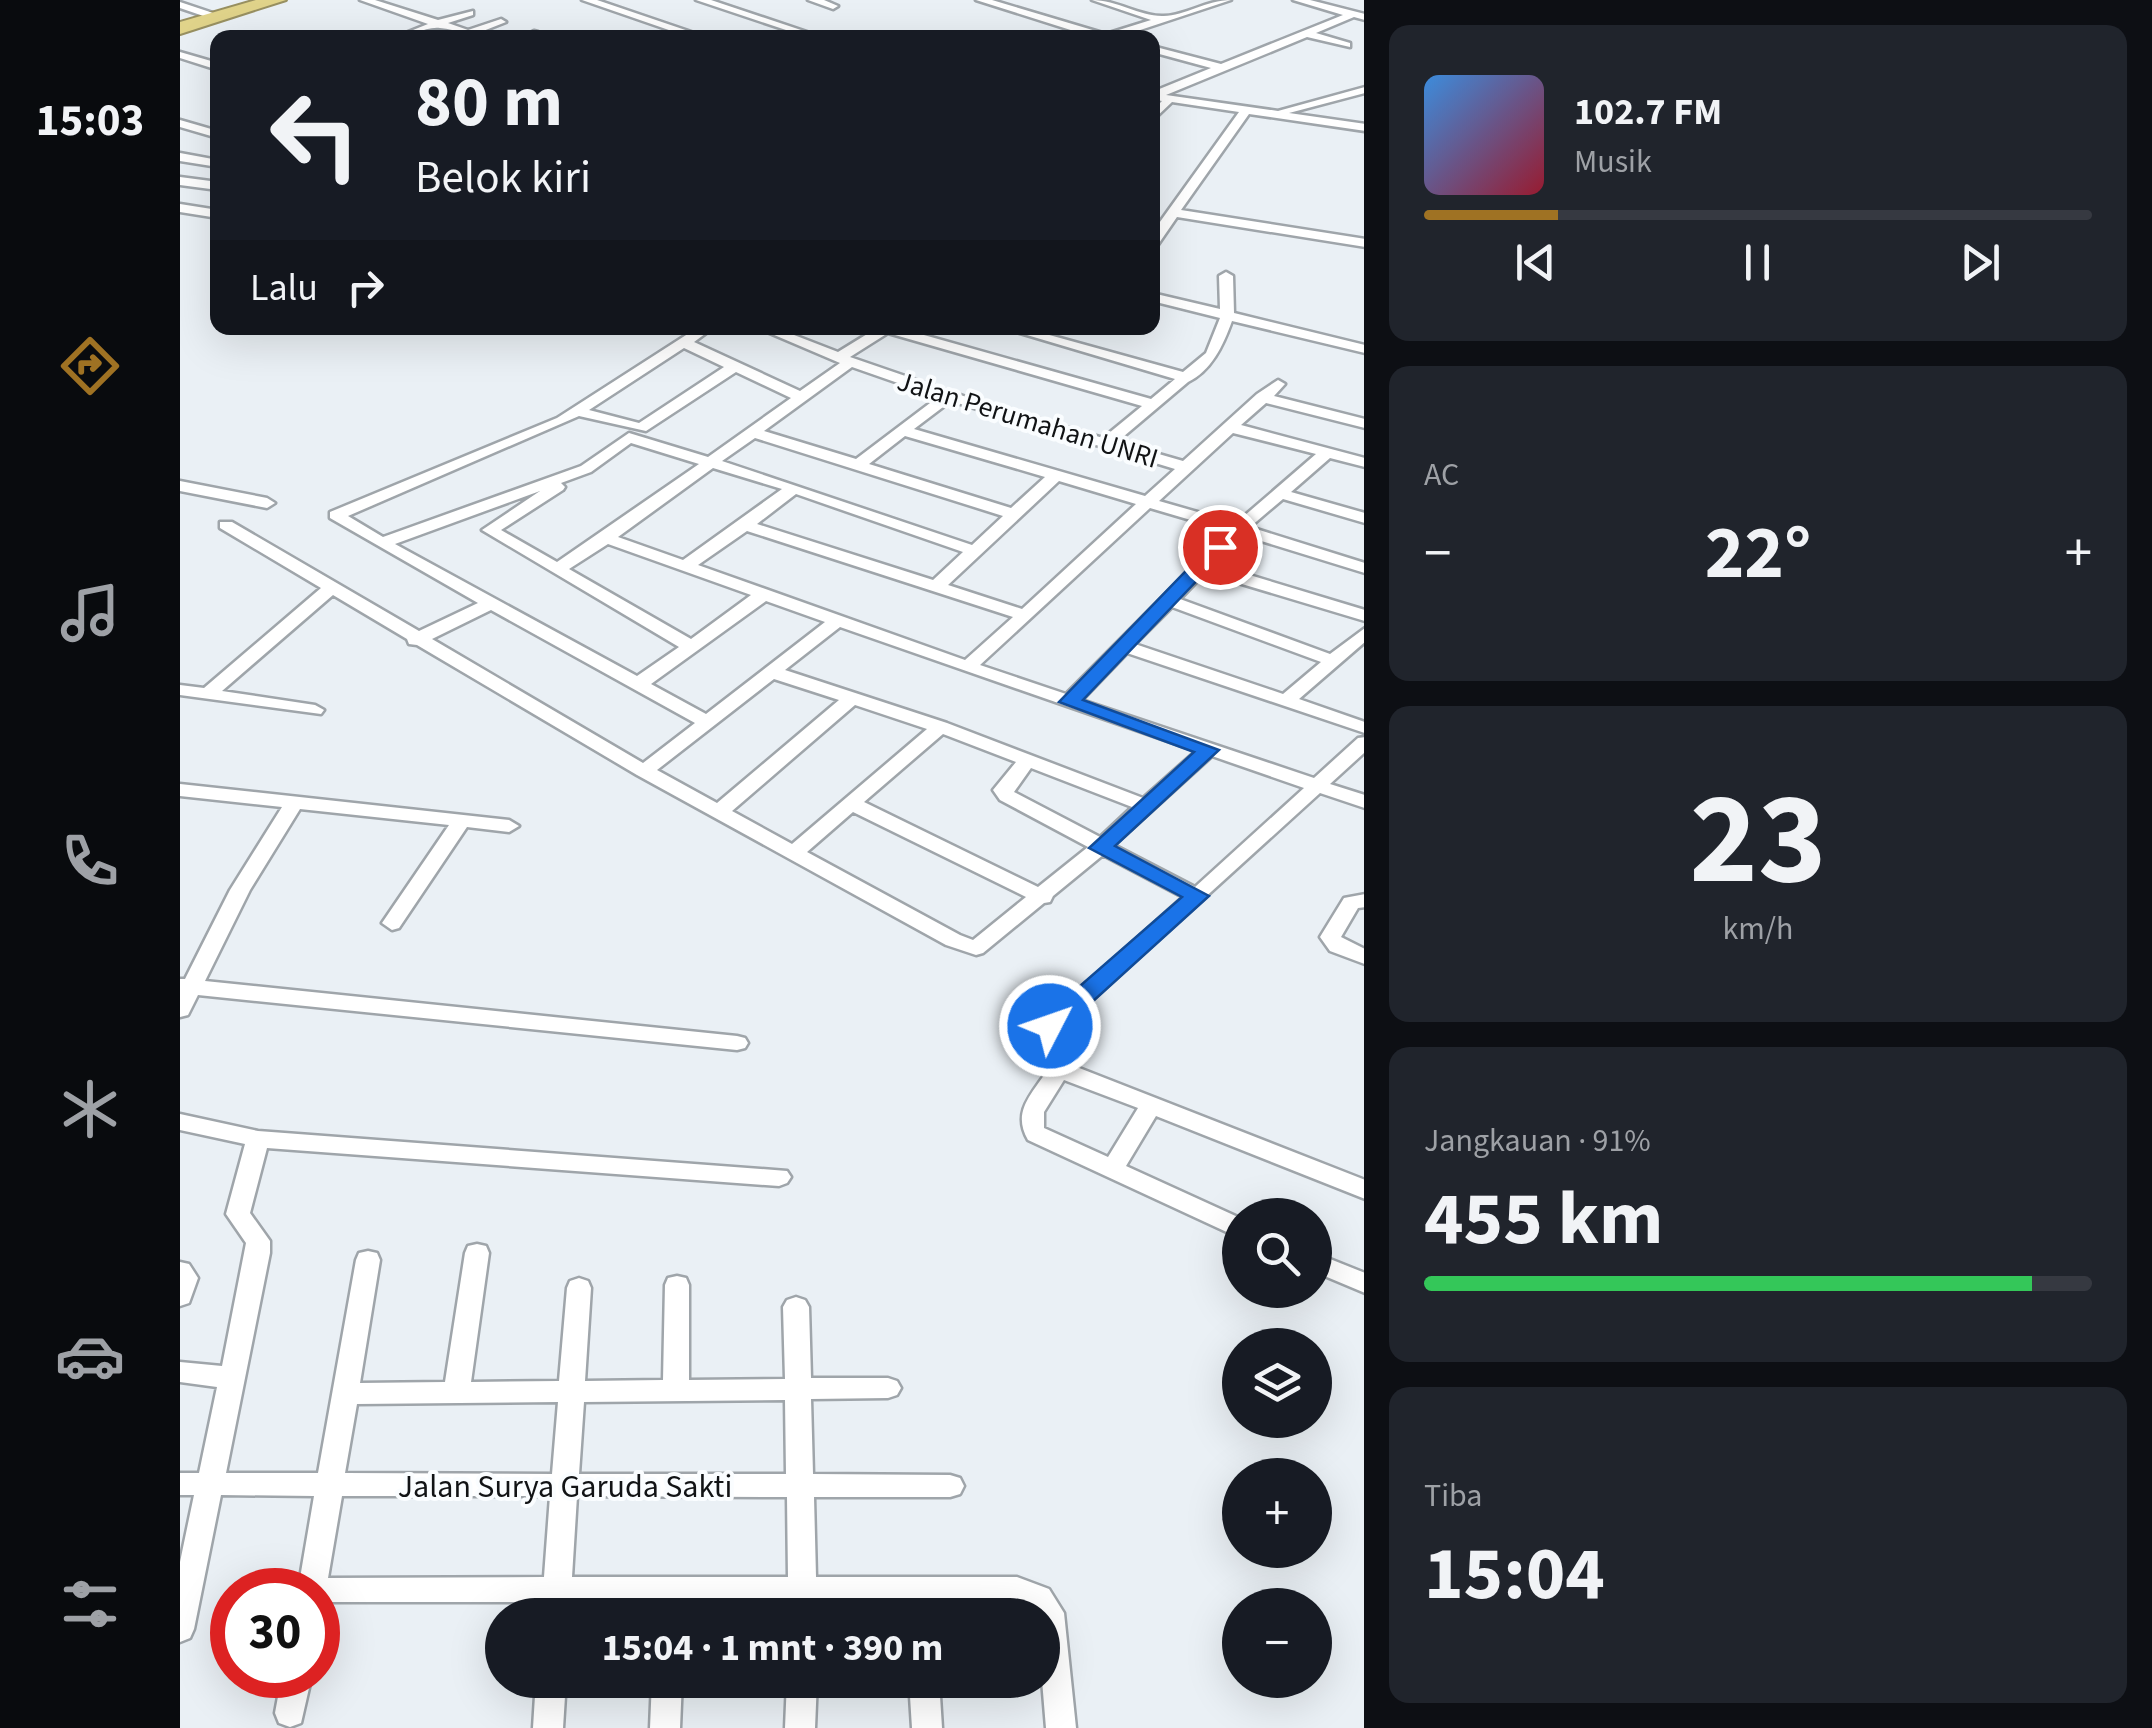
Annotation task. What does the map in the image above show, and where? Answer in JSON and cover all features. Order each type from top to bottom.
[{"type":"highway","points":[[180,28],[277,0]]},
{"type":"street","points":[[365,0],[458,30]]},
{"type":"street","points":[[587,0],[679,30]]},
{"type":"street","points":[[701,0],[795,30]]},
{"type":"street","points":[[813,0],[833,6]]},
{"type":"street","points":[[980,0],[1082,30]]},
{"type":"street","points":[[1097,0],[1159,20]]},
{"type":"street","points":[[1128,30],[1226,0]]},
{"type":"street","points":[[1298,0],[1359,15]]},
{"type":"street","points":[[1331,9],[1343,0]]},
{"type":"street","points":[[180,5],[215,18]]},
{"type":"street","points":[[417,30],[469,13]]},
{"type":"street","points":[[1160,93],[1359,15]]},
{"type":"street","points":[[477,30],[501,22]]},
{"type":"street","points":[[1305,33],[1346,45]]},
{"type":"street","points":[[1160,51],[1218,67]]},
{"type":"street","points":[[180,55],[210,64]]},
{"type":"street","points":[[1271,114],[1364,90]]},
{"type":"street","points":[[1160,97],[1364,128]]},
{"type":"street","points":[[1160,109],[1170,98]]},
{"type":"street","points":[[1160,232],[1246,110]]},
{"type":"street","points":[[180,122],[210,132]]},
{"type":"street","points":[[180,157],[210,163]]},
{"type":"street","points":[[180,180],[210,185]]},
{"type":"street","points":[[180,208],[210,213]]},
{"type":"street","points":[[1174,213],[1364,243]]},
{"type":"street","points":[[1106,444],[1152,404],[1190,378],[1212,355],[1227,317],[1226,276]]},
{"type":"street","points":[[1160,299],[1364,348]]},
{"type":"street","points":[[694,335],[580,412],[526,439],[336,515],[705,721]]},
{"type":"street","name":"Jalan Perumahan UNRI","points":[[797,335],[842,361],[947,397],[1186,466]]},
{"type":"street","points":[[557,569],[804,398],[842,361],[877,335]]},
{"type":"street","points":[[910,335],[1152,404]]},
{"type":"street","points":[[1035,335],[1190,378]]},
{"type":"street","points":[[682,342],[804,398]]},
{"type":"street","points":[[490,530],[734,367]]},
{"type":"street","points":[[1186,466],[1278,384]]},
{"type":"street","points":[[1262,396],[1364,424]]},
{"type":"street","points":[[858,465],[947,397]]},
{"type":"street","points":[[580,412],[972,550]]},
{"type":"street","points":[[1229,427],[1364,463]]},
{"type":"street","points":[[904,431],[1364,568]]},
{"type":"street","points":[[755,433],[1013,514]]},
{"type":"street","points":[[1069,702],[1239,529],[1327,452]]},
{"type":"street","name":"Jalan Perumahan UNRI","points":[[968,667],[1186,466]]},
{"type":"street","points":[[382,544],[586,468]]},
{"type":"street","points":[[937,586],[1055,476]]},
{"type":"street","points":[[180,486],[267,503]]},
{"type":"street","points":[[684,567],[794,488]]},
{"type":"street","points":[[1282,494],[1364,518]]},
{"type":"street","points":[[458,514],[691,646]]},
{"type":"street","points":[[746,525],[1024,616]]},
{"type":"street","points":[[226,526],[644,771],[973,948],[1042,897],[1209,750]]},
{"type":"street","points":[[606,538],[761,596],[1364,802]]},
{"type":"street","points":[[1202,566],[1364,616]]},
{"type":"street","points":[[208,694],[332,587]]},
{"type":"street","points":[[640,684],[761,596]]},
{"type":"street","points":[[1168,600],[1334,661]]},
{"type":"street","points":[[415,640],[492,603]]},
{"type":"street","points":[[644,771],[836,622]]},
{"type":"street","points":[[1288,700],[1364,633]]},
{"type":"street","points":[[1126,646],[1364,728]]},
{"type":"street","points":[[772,672],[940,727],[1146,806]]},
{"type":"street","points":[[180,690],[315,710]]},
{"type":"street","points":[[720,812],[852,698]]},
{"type":"street","points":[[796,852],[855,805],[940,727]]},
{"type":"street","points":[[1050,1026],[1364,742]]},
{"type":"street","points":[[1028,760],[1004,787],[1004,794],[1197,896]]},
{"type":"street","points":[[180,790],[509,826]]},
{"type":"street","points":[[180,1010],[186,987],[294,803]]},
{"type":"street","points":[[855,805],[1042,897]]},
{"type":"street","points":[[392,924],[462,821]]},
{"type":"street","points":[[1364,900],[1351,903],[1330,937],[1338,946],[1364,957]]},
{"type":"street","points":[[186,987],[737,1042]]},
{"type":"street","points":[[1222,1220],[1036,1134],[1031,1125],[1033,1112],[1062,1071],[1364,1190]]},
{"type":"street","points":[[1112,1170],[1150,1107]]},
{"type":"street","points":[[180,1122],[258,1139],[780,1177]]},
{"type":"street","points":[[180,1629],[193,1485],[232,1378],[258,1253],[258,1241],[238,1214],[258,1139]]},
{"type":"street","points":[[457,1391],[477,1252]]},
{"type":"street","points":[[368,1260],[326,1486],[312,1590],[485,1599]]},
{"type":"street","points":[[1332,1270],[1364,1284]]},
{"type":"street","points":[[180,1271],[186,1278],[180,1296]]},
{"type":"street","points":[[676,1390],[677,1285]]},
{"type":"street","points":[[556,1598],[579,1288]]},
{"type":"street","points":[[796,1307],[803,1598]]},
{"type":"street","points":[[180,1372],[232,1378]]},
{"type":"street","points":[[345,1394],[888,1388]]},
{"type":"street","name":"Jalan Surya Garuda Sakti","points":[[193,1485],[950,1486]]},
{"type":"street","points":[[950,1598],[1017,1589],[1039,1598]]},
{"type":"street","points":[[290,1713],[293,1698]]},
{"type":"street","points":[[548,1728],[550,1698]]},
{"type":"street","points":[[666,1698],[666,1728]]},
{"type":"street","points":[[800,1728],[801,1698]]},
{"type":"street","points":[[925,1698],[927,1728]]},
{"type":"street","points":[[1058,1698],[1060,1728]]},
{"type":"route","points":[[1050,1026],[1197,896],[1100,848],[1209,750],[1069,702],[1220,547]]}]
